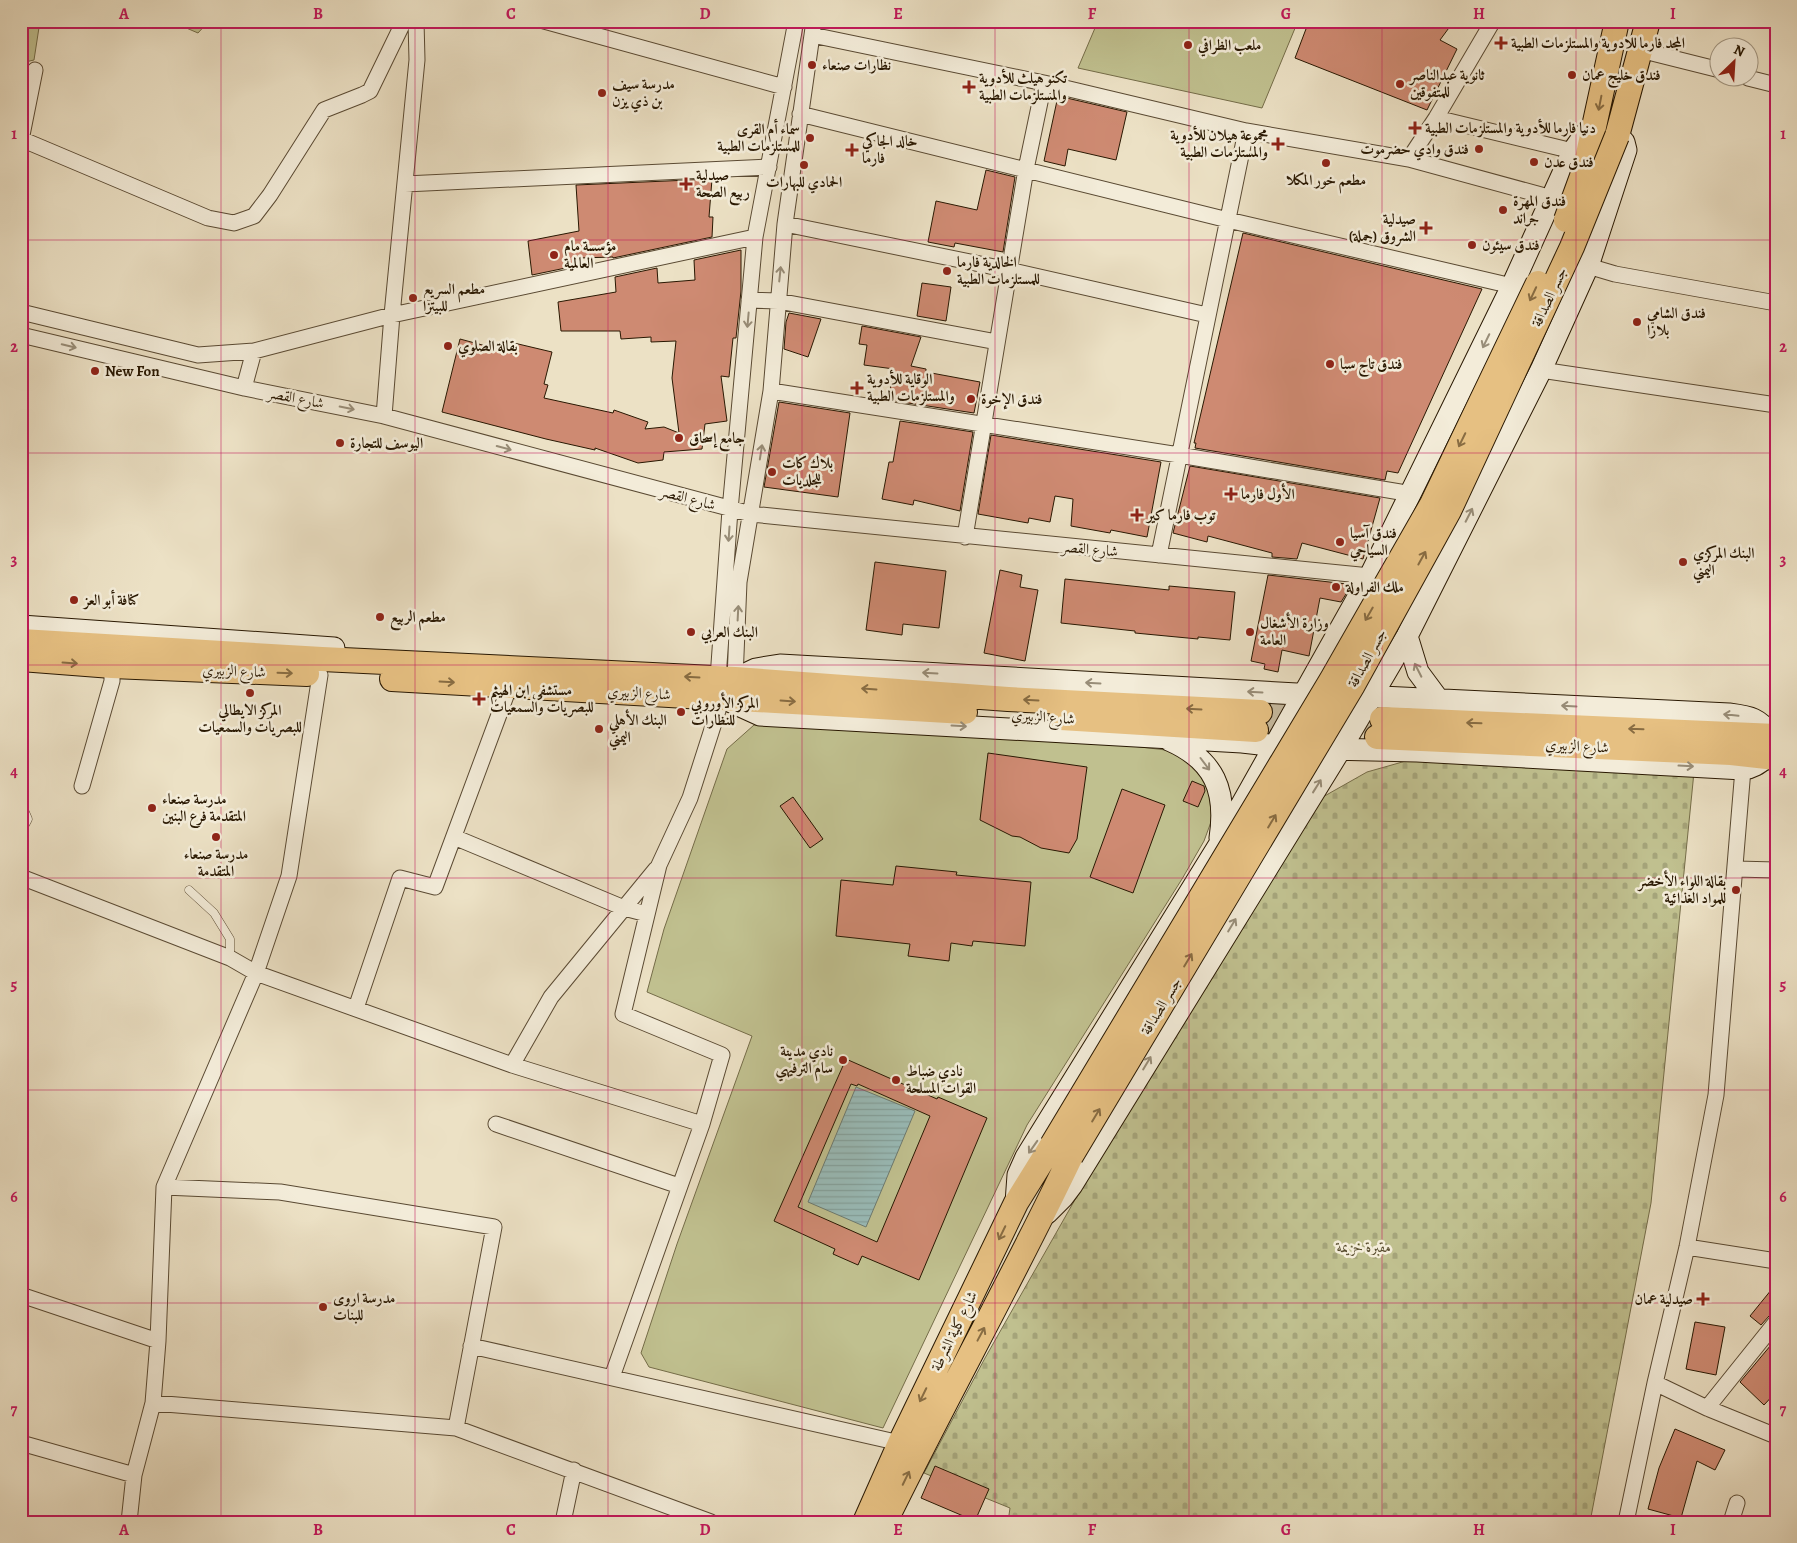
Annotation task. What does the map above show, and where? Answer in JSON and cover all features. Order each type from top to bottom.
[{"type":"main road","name":"جسر الصداقة","points":[[1061,1151],[1432,504],[1553,250],[1582,158],[1594,128],[1617,21]]},
{"type":"main road","name":"جسر الصداقة","points":[[1061,1151],[1353,685],[1449,511],[1572,248],[1617,136],[1648,21]]},
{"type":"main road","points":[[1041,1218],[1063,1198],[1072,1185],[1340,750],[1407,636],[1542,370],[1588,266],[1626,150],[1624,142],[1617,136]]},
{"type":"main road","points":[[1016,1203],[1018,1175],[1026,1157],[1219,845],[1370,576],[1412,494],[1552,198],[1582,158]]},
{"type":"main road","name":"شارع الزبيري","points":[[21,626],[326,648],[589,660],[650,675]]},
{"type":"main road","points":[[1407,636],[1418,672],[1438,698]]},
{"type":"main road","name":"شارع الزبيري","points":[[21,642],[650,675],[725,685],[1258,721]]},
{"type":"main road","name":"شارع الزبيري","points":[[21,659],[112,666],[510,685],[725,685]]},
{"type":"main road","points":[[780,665],[1304,694],[1438,698],[1729,714],[1745,716],[1760,722],[1773,747],[1758,764],[1743,769],[1417,751],[1340,750],[760,715],[725,685],[756,670],[780,665]]},
{"type":"main road","points":[[1304,694],[1340,750]]},
{"type":"main road","points":[[1275,746],[1371,696]]},
{"type":"main road","name":"شارع الزبيري","points":[[1380,728],[1721,753],[1773,747]]},
{"type":"main road","points":[[1165,738],[1184,746],[1201,758],[1213,776],[1220,795],[1223,816],[1219,845]]},
{"type":"main road","name":"شارع كلية الشرطة","points":[[865,1522],[900,1443],[1016,1203],[1061,1151]]},
{"type":"main road","name":"شارع كلية الشرطة","points":[[885,1522],[919,1452],[1041,1218],[1061,1151]]},
{"type":"street","points":[[35,70],[21,139],[208,218],[234,223],[254,216],[270,195],[324,110],[370,91],[404,21]]},
{"type":"street","points":[[384,416],[417,60],[416,21]]},
{"type":"street","points":[[544,21],[784,87]]},
{"type":"street","points":[[725,685],[730,510],[755,237],[796,21]]},
{"type":"street","points":[[1409,159],[1436,118],[1493,21]]},
{"type":"street","points":[[612,1377],[702,1124],[722,1055],[623,1014],[659,865],[690,798],[725,685],[739,582],[771,391],[785,224],[813,28],[1246,131],[1409,159],[1552,198]]},
{"type":"street","points":[[1640,50],[1710,68]]},
{"type":"street","points":[[1760,81],[1776,85]]},
{"type":"street","points":[[965,537],[1026,169],[1044,83]]},
{"type":"street","points":[[800,114],[1228,220],[1512,286]]},
{"type":"street","points":[[1436,118],[1582,158]]},
{"type":"street","points":[[1159,555],[1246,131]]},
{"type":"street","points":[[405,184],[769,167]]},
{"type":"street","points":[[785,224],[1009,270],[1207,316]]},
{"type":"street","points":[[21,312],[198,355],[254,352],[392,315],[755,237]]},
{"type":"street","points":[[1588,266],[1615,274],[1776,303]]},
{"type":"street","points":[[749,300],[778,300],[997,342]]},
{"type":"street","name":"شارع القصر","points":[[21,335],[244,388],[384,416],[730,510],[751,514],[965,537],[1370,576]]},
{"type":"street","points":[[244,388],[254,352]]},
{"type":"street","points":[[1542,370],[1776,406]]},
{"type":"street","points":[[771,391],[1412,494]]},
{"type":"street","points":[[82,786],[112,681],[112,666]]},
{"type":"street","points":[[129,1522],[134,1475],[153,1403],[158,1341],[164,1187],[256,972],[289,876],[320,675]]},
{"type":"street","points":[[356,1008],[400,878],[435,888],[510,685]]},
{"type":"street","points":[[1626,1522],[1655,1383],[1687,1247],[1716,1095],[1743,769]]},
{"type":"street","points":[[454,836],[624,908],[647,914]]},
{"type":"street","points":[[512,1065],[551,997],[659,865]]},
{"type":"street","points":[[1736,869],[1776,870]]},
{"type":"street","points":[[21,878],[230,958],[256,972],[512,1065],[702,1124]]},
{"type":"street","points":[[496,1124],[679,1186]]},
{"type":"street","points":[[164,1187],[280,1192],[494,1227],[456,1428]]},
{"type":"street","points":[[1687,1247],[1776,1261]]},
{"type":"street","points":[[21,1294],[158,1341]]},
{"type":"street","points":[[1707,1408],[1776,1322]]},
{"type":"street","points":[[471,1346],[900,1443]]},
{"type":"street","points":[[1655,1383],[1707,1408],[1776,1436]]},
{"type":"street","points":[[153,1403],[456,1428],[711,1522]]},
{"type":"street","points":[[21,1443],[134,1475]]},
{"type":"street","points":[[563,1522],[574,1470]]},
{"type":"street","points":[[1730,1522],[1737,1503]]},
{"type":"lane","points":[[21,803],[28,819],[21,832]]},
{"type":"lane","points":[[189,890],[214,914],[230,939],[230,958]]},
{"type":"green space","points":[[21,21],[40,21],[34,60],[21,63]]},
{"type":"green space","points":[[170,21],[209,21],[198,33]]},
{"type":"green space","name":"ملعب الظرافي","points":[[1098,21],[1298,21],[1262,108],[1078,68]]},
{"type":"green space","name":"نادي ضباط القوات المسلحة","points":[[754,725],[1124,745],[1182,752],[1202,767],[1215,811],[1204,841],[1182,879],[1027,1125],[883,1428],[649,1367],[641,1353],[677,1244],[752,1036],[647,992],[664,929],[727,749]]},
{"type":"green space","name":"مقبرة خزيمة","points":[[1420,757],[1694,772],[1651,1203],[1590,1522],[1008,1522],[1010,1508],[924,1473],[985,1358],[1172,1029],[1321,798],[1367,772]]},
{"type":"water","points":[[856,1087],[915,1111],[866,1227],[808,1202]]},
{"type":"building","name":"ثانوية عبدالناصر للمتفوقين","points":[[1309,21],[1454,21],[1440,40],[1457,49],[1427,110],[1295,58]]},
{"type":"building","points":[[1058,96],[1127,112],[1116,160],[1068,149],[1065,166],[1044,161]]},
{"type":"building","points":[[986,170],[1015,177],[1003,252],[955,243],[954,247],[928,242],[936,201],[977,210]]},
{"type":"building","points":[[712,179],[709,217],[713,217],[712,237],[613,258],[579,258],[580,265],[532,275],[528,241],[579,231],[576,185]]},
{"type":"building","name":"فندق تاج سبا","points":[[1243,233],[1482,289],[1398,473],[1387,471],[1385,480],[1195,448],[1196,443],[1194,443]]},
{"type":"building","points":[[741,250],[741,291],[736,338],[733,338],[729,377],[721,376],[727,421],[705,424],[702,449],[664,452],[663,460],[638,463],[595,448],[595,450],[546,439],[442,412],[460,339],[512,353],[514,343],[552,352],[544,384],[548,385],[544,398],[613,413],[614,410],[648,422],[645,429],[664,427],[679,433],[672,378],[676,341],[651,342],[651,337],[621,339],[620,331],[561,331],[558,302],[616,292],[615,277],[657,268],[658,283],[695,280],[694,260]]},
{"type":"building","points":[[922,283],[951,287],[946,321],[917,316]]},
{"type":"building","points":[[789,313],[821,319],[808,357],[784,349],[786,322]]},
{"type":"building","points":[[862,326],[921,337],[911,366],[926,369],[926,372],[980,382],[974,413],[888,400],[894,369],[864,365],[867,345],[859,344]]},
{"type":"building","points":[[779,402],[850,413],[838,497],[764,487]]},
{"type":"building","points":[[900,421],[973,432],[960,511],[914,500],[913,505],[882,499],[889,462],[893,462]]},
{"type":"building","points":[[991,435],[1161,462],[1147,537],[1111,530],[1110,533],[1071,526],[1073,499],[1055,496],[1050,522],[1029,518],[1028,523],[978,514]]},
{"type":"building","points":[[1190,466],[1380,498],[1363,559],[1302,543],[1297,559],[1272,557],[1272,553],[1208,536],[1207,542],[1173,533]]},
{"type":"building","points":[[875,562],[946,571],[939,628],[903,624],[902,635],[866,630]]},
{"type":"building","points":[[1000,570],[1022,575],[1020,587],[1038,590],[1025,661],[984,653]]},
{"type":"building","points":[[1268,575],[1347,584],[1346,594],[1341,602],[1320,598],[1309,656],[1282,650],[1278,672],[1264,669],[1265,664],[1251,661]]},
{"type":"building","points":[[1065,579],[1169,590],[1169,586],[1235,592],[1230,640],[1135,633],[1135,631],[1061,623]]},
{"type":"building","points":[[988,753],[1087,767],[1077,839],[1069,853],[1041,848],[980,820]]},
{"type":"building","points":[[1192,781],[1204,786],[1205,791],[1198,807],[1183,801]]},
{"type":"building","points":[[1122,789],[1165,805],[1133,893],[1090,877]]},
{"type":"building","points":[[793,797],[823,839],[810,848],[780,806]]},
{"type":"building","points":[[896,866],[957,872],[956,875],[1031,882],[1025,946],[973,941],[972,946],[951,943],[949,961],[908,956],[910,944],[836,936],[841,880],[893,885]]},
{"type":"building","points":[[846,1059],[937,1099],[938,1097],[987,1118],[919,1280],[862,1256],[858,1265],[833,1254],[835,1249],[774,1221]],"holes":[[[851,1084],[857,1086],[858,1084],[930,1116],[877,1242],[798,1207]]]},
{"type":"building","points":[[1776,1284],[1776,1313],[1769,1316],[1761,1325],[1750,1316]]},
{"type":"building","points":[[1695,1322],[1725,1327],[1716,1375],[1686,1369]]},
{"type":"building","points":[[1776,1339],[1776,1392],[1764,1405],[1740,1382]]},
{"type":"building","points":[[1675,1429],[1725,1450],[1715,1470],[1697,1461],[1681,1518],[1648,1509],[1659,1468]]},
{"type":"building","points":[[935,1466],[989,1489],[975,1521],[921,1498]]},
{"type":"tunnel","points":[[1260,712],[1313,715]]},
{"type":"tunnel","points":[[1256,730],[1377,737]]},
{"type":"place","name":"المجد فارما للادوية والمستلزمات الطبية","points":[[1501,43]]},
{"type":"place","name":"ملعب الظرافي","points":[[1188,45]]},
{"type":"place","name":"نظارات صنعاء","points":[[812,65]]},
{"type":"place","name":"فندق خليج عمان","points":[[1572,75]]},
{"type":"place","name":"ثانوية عبدالناصر للمتفوقين","points":[[1400,84]]},
{"type":"place","name":"تكنو هيلث للأدوية والمستلزمات الطبية","points":[[969,87]]},
{"type":"place","name":"مدرسة سيف بن ذي يزن","points":[[602,93]]},
{"type":"place","name":"دنيا فارما للأدوية والمستلزمات الطبية","points":[[1415,128]]},
{"type":"place","name":"سماء أم القرى للمستلزمات الطبية","points":[[810,138]]},
{"type":"place","name":"مجموعة هيلان للأدوية والمستلزمات الطبية","points":[[1278,144]]},
{"type":"place","name":"فندق وادي حضرموت","points":[[1479,149]]},
{"type":"place","name":"خالد الجاكي فارما","points":[[852,150]]},
{"type":"place","name":"فندق عدن","points":[[1534,162]]},
{"type":"place","name":"مطعم خور المكلا","points":[[1326,163]]},
{"type":"place","name":"الحمادي للبهارات","points":[[804,165]]},
{"type":"place","name":"صيدلية ربيع الصحة","points":[[686,184]]},
{"type":"place","name":"فندق المهرة جراند","points":[[1503,210]]},
{"type":"place","name":"صيدلية الشروق (جملة)","points":[[1426,228]]},
{"type":"place","name":"فندق سيئون","points":[[1472,245]]},
{"type":"place","name":"مؤسسة مام العالمية","points":[[554,255]]},
{"type":"place","name":"الخالدية فارما للمستلزمات الطبية","points":[[947,271]]},
{"type":"place","name":"مطعم السريع للبيتزا","points":[[413,298]]},
{"type":"place","name":"فندق الشامي بلازا","points":[[1637,322]]},
{"type":"place","name":"بقالة الصلوي","points":[[448,346]]},
{"type":"place","name":"فندق تاج سبا","points":[[1330,364]]},
{"type":"place","name":"New Fon","points":[[95,371]]},
{"type":"place","name":"الوقاية للأدوية والمستلزمات الطبية","points":[[857,388]]},
{"type":"place","name":"فندق الإخوة","points":[[971,399]]},
{"type":"place","name":"جامع إسحاق","points":[[679,438]]},
{"type":"place","name":"اليوسف للتجارة","points":[[340,443]]},
{"type":"place","name":"بلاك كات للجلديات","points":[[772,472]]},
{"type":"place","name":"الأول فارما","points":[[1231,494]]},
{"type":"place","name":"توب فارما كير","points":[[1137,515]]},
{"type":"place","name":"فندق آسيا السياحي","points":[[1340,542]]},
{"type":"place","name":"البنك المركزي اليمني","points":[[1683,562]]},
{"type":"place","name":"ملك الفراولة","points":[[1336,587]]},
{"type":"place","name":"كنافة أبو العز","points":[[74,600]]},
{"type":"place","name":"مطعم الربيع","points":[[380,617]]},
{"type":"place","name":"البنك العربي","points":[[691,632]]},
{"type":"place","name":"وزارة الأشغال العامة","points":[[1250,632]]},
{"type":"place","name":"المركز الايطالي للبصريات والسمعيات","points":[[250,693]]},
{"type":"place","name":"مستشفى ابن الهيثم للبصريات والسمعيات","points":[[479,699]]},
{"type":"place","name":"المركز الأوروبي للنظارات","points":[[681,712]]},
{"type":"place","name":"البنك الأهلي اليمني","points":[[599,729]]},
{"type":"place","name":"مدرسة صنعاء المتقدمة فرع البنين","points":[[152,808]]},
{"type":"place","name":"مدرسة صنعاء المتقدمة","points":[[216,837]]},
{"type":"place","name":"بقالة اللواء الأخضر للمواد الغذائية","points":[[1736,890]]},
{"type":"place","name":"نادي مدينة سام الترفيهي","points":[[843,1060]]},
{"type":"place","name":"نادي ضباط القوات المسلحة","points":[[896,1080]]},
{"type":"place","name":"صيدلية عمان","points":[[1703,1299]]},
{"type":"place","name":"مدرسة اروى للبنات","points":[[323,1307]]}]
